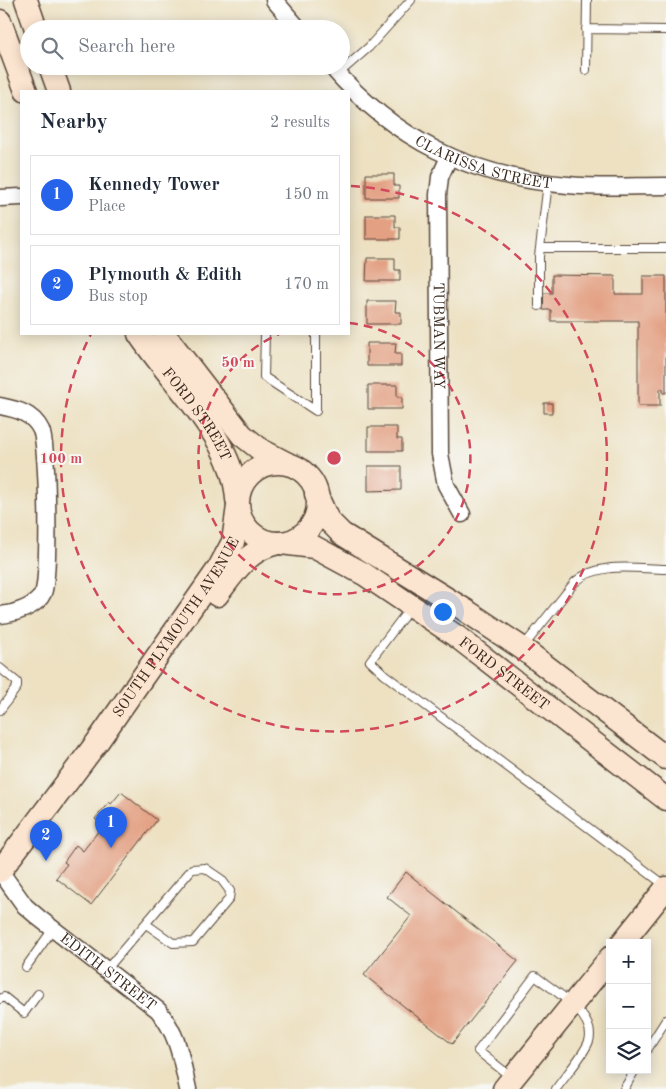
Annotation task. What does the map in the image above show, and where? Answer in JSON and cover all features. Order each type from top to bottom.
[{"type":"main road","points":[[26,0],[33,20]]},
{"type":"main road","points":[[0,21],[20,75]]},
{"type":"main road","points":[[20,75],[26,90]]},
{"type":"main road","points":[[53,75],[59,90]]},
{"type":"main road","name":"FORD STREET","points":[[140,335],[222,445],[234,473],[238,504]]},
{"type":"main road","name":"FORD STREET","points":[[165,335],[242,435],[261,450],[295,468]]},
{"type":"main road","points":[[282,464],[295,468],[310,480],[316,494],[317,509],[309,527],[297,538],[279,543],[264,540],[250,532],[242,520],[238,504],[239,492],[246,479],[259,468],[282,464]]},
{"type":"main road","name":"FORD STREET","points":[[316,494],[328,520],[342,534],[465,610],[522,648],[666,758]]},
{"type":"main road","name":"SOUTH PLYMOUTH AVENUE","points":[[0,870],[98,741],[224,560],[233,542],[238,504]]},
{"type":"main road","name":"FORD STREET","points":[[279,543],[306,545],[328,553],[412,605],[483,657],[666,799]]},
{"type":"main road","name":"SOUTH PLYMOUTH AVENUE","points":[[98,741],[172,655],[244,561],[260,548],[279,543]]},
{"type":"main road","points":[[625,939],[666,887]]},
{"type":"main road","points":[[509,1084],[606,963]]},
{"type":"street","points":[[274,0],[291,20]]},
{"type":"street","name":"CLARISSA STREET","points":[[337,75],[348,90]]},
{"type":"street","name":"CLARISSA STREET","points":[[352,96],[399,129],[449,156],[487,171],[548,183],[666,186]]},
{"type":"street","name":"TUBMAN WAY","points":[[449,156],[440,176],[438,195],[440,454],[444,480],[462,514]]},
{"type":"street","points":[[0,198],[20,197]]},
{"type":"street","points":[[0,406],[24,411],[41,429],[46,452],[46,569],[43,594],[29,607],[7,614],[0,614]]},
{"type":"street","name":"EDITH STREET","points":[[0,870],[25,906],[158,1010],[171,1027],[179,1049],[188,1089]]},
{"type":"lane","points":[[350,60],[369,48],[411,0]]},
{"type":"lane","points":[[586,70],[587,0]]},
{"type":"lane","points":[[586,29],[666,30]]},
{"type":"lane","points":[[539,306],[540,248],[548,183]]},
{"type":"lane","points":[[540,248],[666,248]]},
{"type":"lane","points":[[264,335],[264,377],[316,411],[316,335]]},
{"type":"lane","points":[[522,648],[576,582],[585,574],[602,569],[666,568]]},
{"type":"lane","points":[[412,605],[370,661],[385,675],[666,887]]},
{"type":"lane","points":[[0,668],[14,678],[17,687],[0,710]]},
{"type":"lane","points":[[106,970],[192,869],[205,868],[221,879],[230,891],[229,899],[193,942],[173,943],[146,924]]},
{"type":"lane","points":[[26,967],[53,929]]},
{"type":"lane","points":[[509,1084],[478,1051],[535,976],[572,1005],[586,1018],[589,1026],[589,1041],[556,1089]]},
{"type":"lane","points":[[0,999],[4,997],[24,1013],[38,994]]},
{"type":"lane","points":[[651,1044],[666,1020]]},
{"type":"lane","points":[[624,1089],[633,1074]]},
{"type":"building","points":[[366,174],[394,174],[394,186],[399,186],[399,198],[366,198]]},
{"type":"building","points":[[366,215],[395,215],[395,227],[400,227],[400,239],[366,239]]},
{"type":"building","points":[[367,258],[395,258],[395,270],[400,270],[400,281],[366,281]]},
{"type":"building","points":[[552,275],[615,276],[615,294],[643,294],[643,276],[666,276],[666,393],[663,393],[663,389],[660,389],[660,406],[638,406],[638,321],[551,321],[551,310],[543,310],[543,293],[552,293]]},
{"type":"building","points":[[367,301],[396,301],[395,312],[401,312],[401,324],[367,324]]},
{"type":"building","points":[[367,343],[396,343],[395,354],[401,354],[401,366],[367,366]]},
{"type":"building","points":[[368,385],[397,385],[397,397],[402,397],[402,409],[368,409]]},
{"type":"building","points":[[544,403],[552,403],[552,413],[544,413]]},
{"type":"building","points":[[368,427],[397,427],[397,439],[402,439],[402,451],[368,451]]},
{"type":"building","points":[[368,466],[401,466],[401,490],[368,491]]},
{"type":"building","points":[[121,792],[157,820],[91,905],[56,878],[67,864],[64,862],[76,845],[83,851],[103,825],[95,819],[109,802],[111,804]]},
{"type":"building","points":[[406,872],[518,961],[452,1044],[364,975],[411,916],[387,897]]},
{"type":"place","name":"Kennedy Tower","points":[[111,848]]},
{"type":"place","name":"Plymouth & Edith","points":[[46,861]]}]
